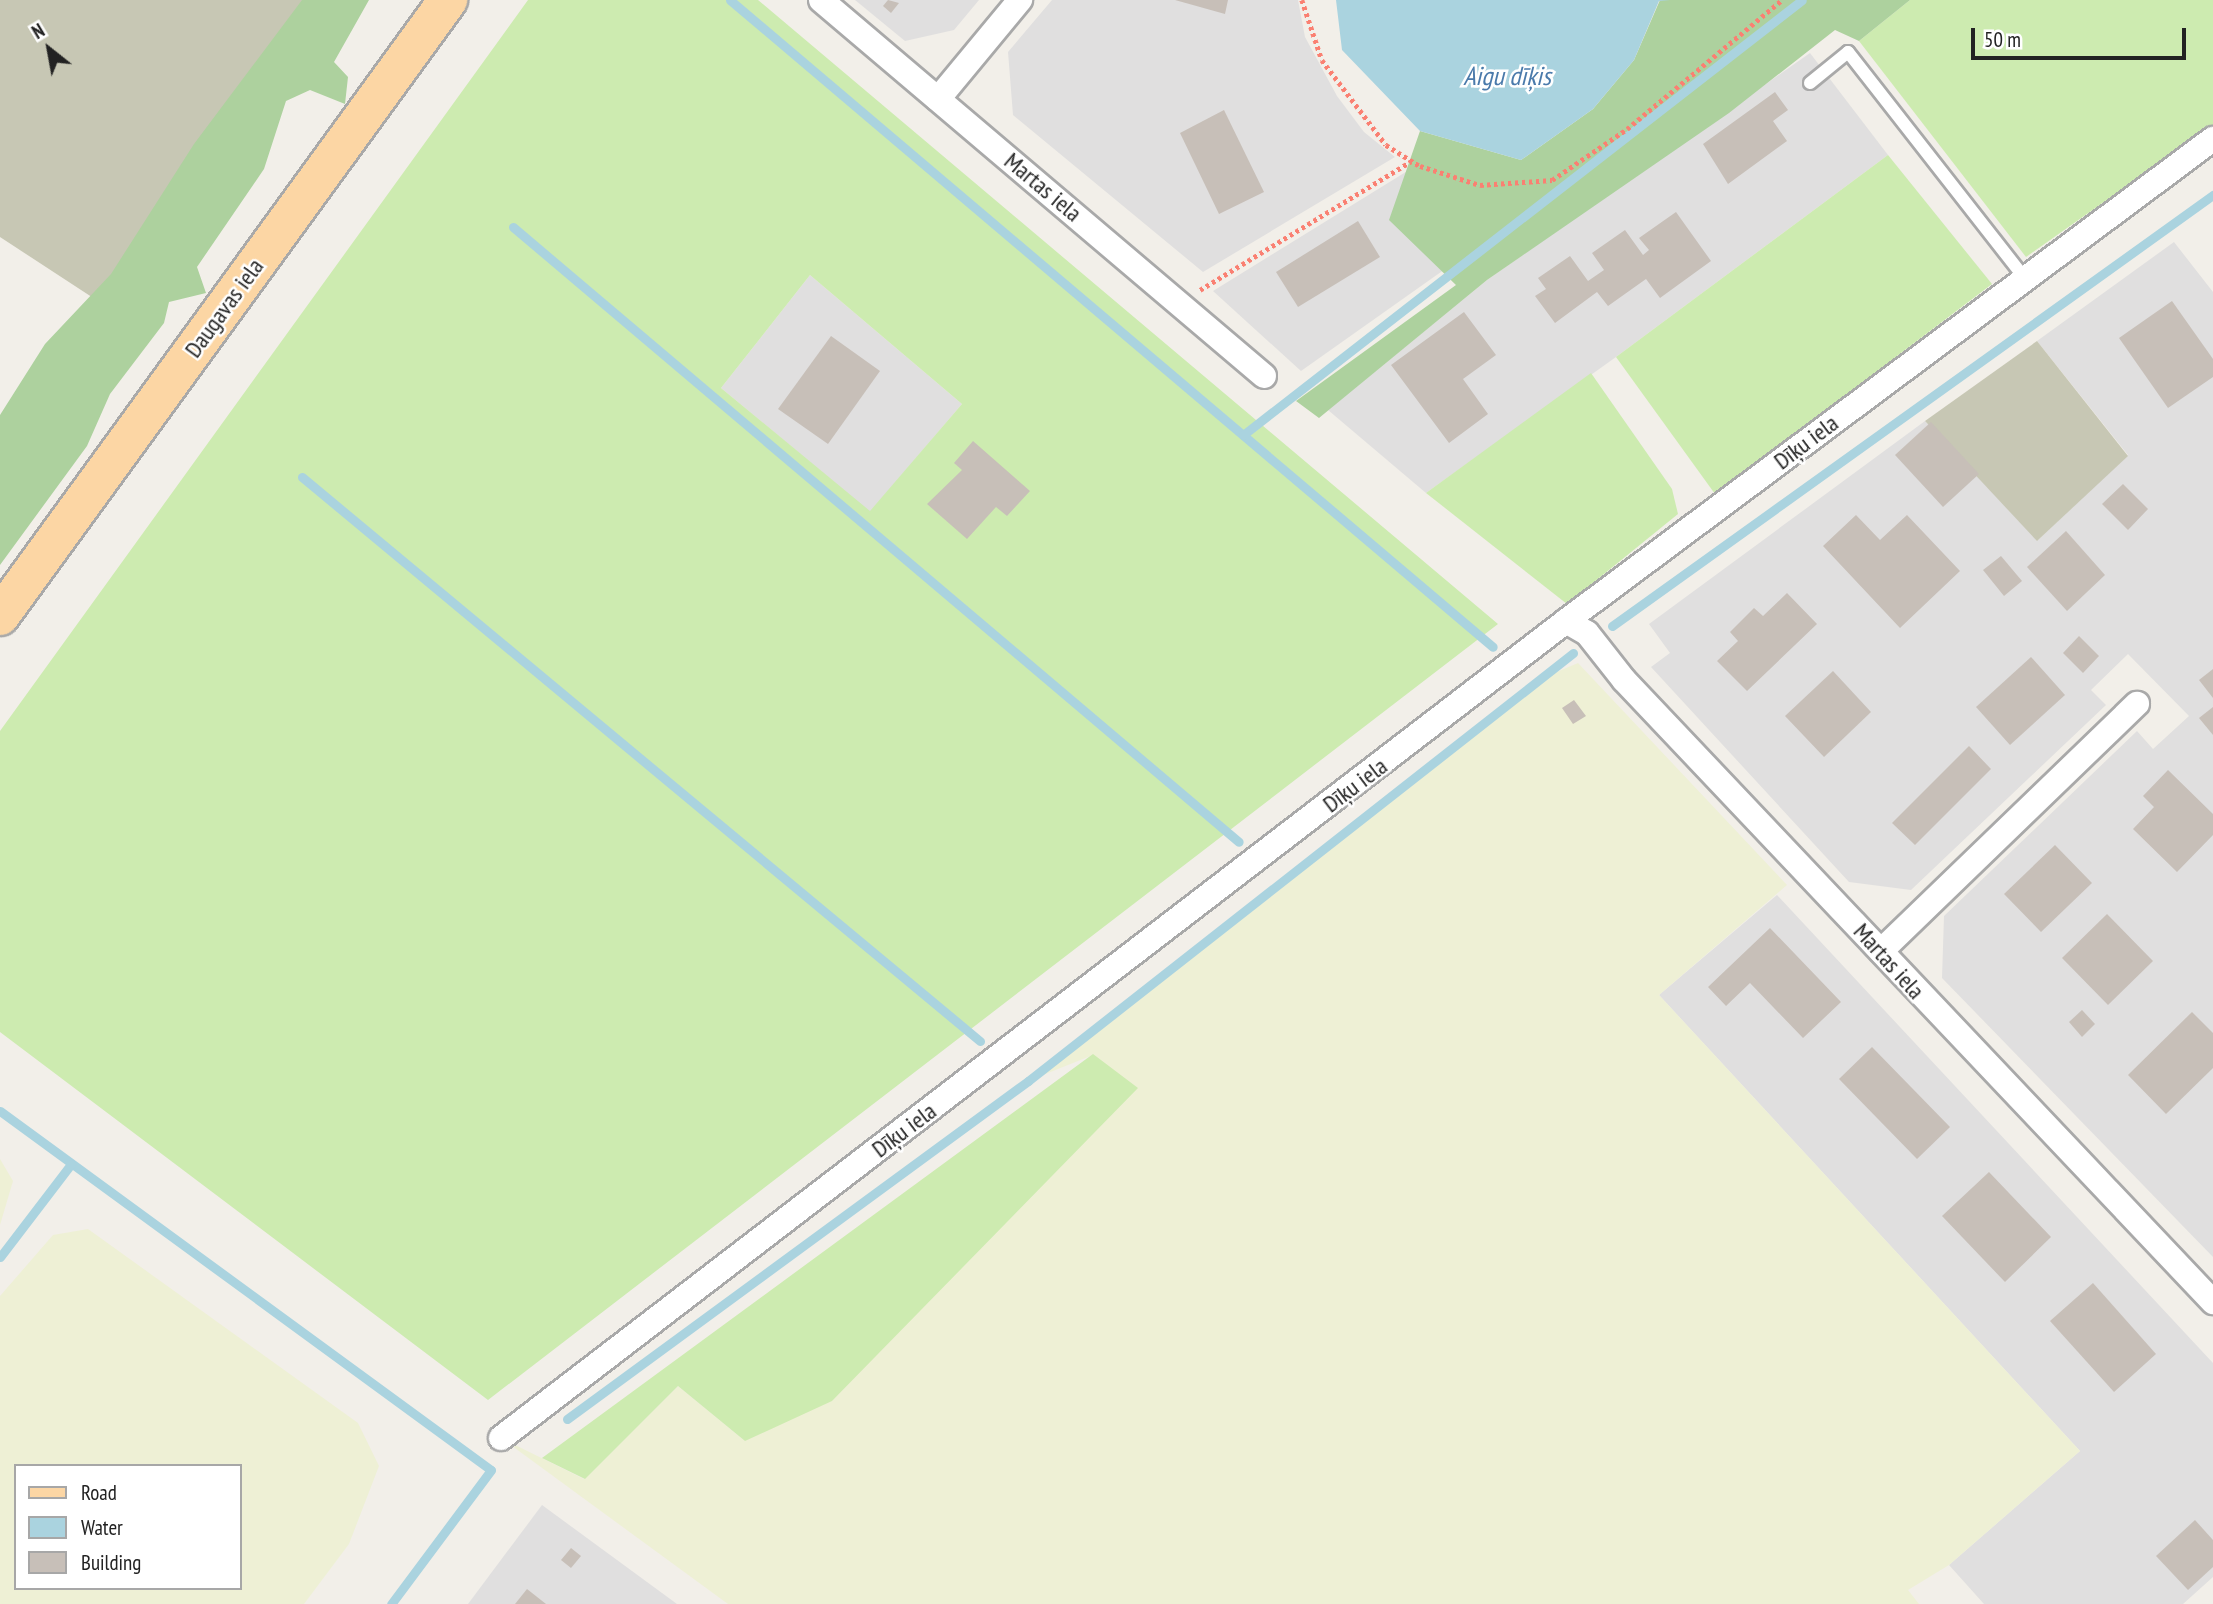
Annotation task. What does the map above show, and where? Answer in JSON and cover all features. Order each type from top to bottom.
[{"type":"main road","name":"Daugavas iela","points":[[0,616],[448,0]]},
{"type":"street","name":"Martas iela","points":[[821,0],[1182,302],[1264,376]]},
{"type":"street","points":[[937,99],[1020,0]]},
{"type":"street","name":"Dīķu iela","points":[[501,1438],[1566,621],[2023,276],[2213,139]]},
{"type":"street","name":"Martas iela","points":[[1566,621],[1587,633],[1624,680],[2213,1302]]},
{"type":"street","points":[[1881,951],[2137,704]]},
{"type":"lane","points":[[1810,83],[1848,52],[2023,276]]},
{"type":"path","points":[[1302,0],[1313,43],[1350,104],[1386,145],[1411,160],[1480,185],[1552,180],[1627,130],[1782,0]]},
{"type":"path","points":[[1182,302],[1411,160]]},
{"type":"shaded area","points":[[0,0],[318,0],[104,305],[0,237]]},
{"type":"shaded area","points":[[855,0],[979,0],[954,30],[905,41]]},
{"type":"shaded area","points":[[1052,0],[1298,0],[1305,37],[1337,96],[1364,132],[1395,157],[1203,272],[1013,115],[1008,52]]},
{"type":"shaded area","points":[[1810,53],[1888,155],[1616,357],[1426,493],[1328,410],[1487,280]]},
{"type":"shaded area","points":[[1409,170],[1472,250],[1301,371],[1213,291]]},
{"type":"shaded area","points":[[2174,242],[2213,292],[2213,1257],[1942,978],[1944,916],[2137,731],[2153,749],[2189,716],[2128,654],[2091,690],[2106,705],[1911,890],[1849,882],[1651,667],[1670,653],[1649,624],[1925,421],[2038,540],[2128,455],[2037,341]]},
{"type":"shaded area","points":[[810,275],[962,404],[870,512],[721,388]]},
{"type":"shaded area","points":[[2037,341],[2128,456],[2037,541],[1925,421]]},
{"type":"shaded area","points":[[1578,663],[1787,885],[1659,995],[2080,1451],[1949,1565],[1908,1590],[1919,1604],[728,1604],[501,1438],[584,1479],[678,1386],[745,1441],[1093,1055],[1028,1081],[1287,882],[1533,682]]},
{"type":"shaded area","points":[[1777,895],[2213,1363],[2213,1577],[2183,1604],[1984,1604],[1949,1565],[2080,1451],[1659,995]]},
{"type":"shaded area","points":[[0,1159],[13,1181],[0,1225]]},
{"type":"shaded area","points":[[88,1229],[358,1423],[379,1466],[349,1544],[304,1604],[0,1604],[0,1296],[53,1235]]},
{"type":"shaded area","points":[[542,1505],[677,1604],[468,1604]]},
{"type":"green space","points":[[302,0],[369,0],[334,62],[348,77],[345,104],[310,90],[286,101],[264,169],[197,267],[206,293],[169,302],[164,323],[110,394],[87,446],[0,565],[0,415],[45,344],[111,274],[194,144]]},
{"type":"green space","points":[[528,0],[758,0],[1498,624],[488,1400],[0,1032],[0,731]],"holes":[[[810,275],[962,404],[870,511],[721,388]]]},
{"type":"green space","points":[[1660,0],[1910,0],[1859,41],[1835,30],[1729,113],[1487,280],[1319,418],[1296,401],[1456,285],[1389,220],[1420,131],[1521,160],[1593,109],[1634,60]]},
{"type":"green space","points":[[1910,0],[2213,0],[2213,125],[2026,257],[1859,41]]},
{"type":"green space","points":[[1888,155],[1992,284],[1715,494],[1616,357]]},
{"type":"green space","points":[[1591,373],[1672,489],[1678,514],[1567,604],[1426,493]]},
{"type":"green space","points":[[1093,1054],[1138,1088],[832,1401],[745,1441],[678,1386],[585,1479],[542,1458]]},
{"type":"water","name":"Aigu dīķis","points":[[1336,0],[1670,0],[1659,1],[1634,60],[1593,109],[1521,160],[1420,131],[1342,50]]},
{"type":"building","points":[[888,0],[899,3],[891,13],[883,6]]},
{"type":"building","points":[[1175,0],[1228,0],[1225,14]]},
{"type":"building","points":[[1775,92],[1788,110],[1773,121],[1787,141],[1728,184],[1703,144]]},
{"type":"building","points":[[1224,110],[1264,192],[1219,214],[1180,133]]},
{"type":"building","points":[[1676,212],[1711,261],[1660,298],[1646,279],[1608,306],[1597,292],[1555,323],[1535,296],[1546,289],[1538,278],[1570,256],[1588,281],[1604,270],[1592,253],[1625,230],[1643,255],[1649,250],[1639,238]]},
{"type":"building","points":[[1358,221],[1380,257],[1298,307],[1276,272]]},
{"type":"building","points":[[2172,301],[2213,359],[2213,377],[2168,408],[2119,338]]},
{"type":"building","points":[[1464,312],[1496,355],[1463,379],[1488,414],[1449,443],[1391,365]]},
{"type":"building","points":[[831,336],[880,371],[828,444],[778,409]]},
{"type":"building","points":[[1931,422],[1979,474],[1943,507],[1895,455]]},
{"type":"building","points":[[973,441],[1030,491],[1007,516],[996,507],[967,539],[927,504],[962,470],[954,463]]},
{"type":"building","points":[[2123,484],[2148,509],[2128,530],[2102,504]]},
{"type":"building","points":[[1856,515],[1880,540],[1907,515],[1960,571],[1900,628],[1823,546]]},
{"type":"building","points":[[2066,531],[2105,575],[2067,611],[2027,567]]},
{"type":"building","points":[[2001,556],[2022,581],[2004,596],[1983,570]]},
{"type":"building","points":[[1787,593],[1817,624],[1747,691],[1717,661],[1738,641],[1730,632],[1754,608],[1763,616]]},
{"type":"building","points":[[2079,636],[2099,656],[2083,673],[2063,653]]},
{"type":"building","points":[[2031,657],[2065,695],[2010,745],[1976,707]]},
{"type":"building","points":[[2213,669],[2213,698],[2199,680]]},
{"type":"building","points":[[1833,671],[1871,712],[1824,757],[1785,716]]},
{"type":"building","points":[[1574,700],[1586,716],[1573,724],[1562,708]]},
{"type":"building","points":[[2213,707],[2213,735],[2199,718]]},
{"type":"building","points":[[1969,746],[1991,769],[1915,845],[1892,823]]},
{"type":"building","points":[[2168,770],[2213,814],[2213,835],[2177,872],[2133,829],[2154,807],[2143,796]]},
{"type":"building","points":[[2055,845],[2092,883],[2041,932],[2004,894]]},
{"type":"building","points":[[2107,914],[2153,961],[2108,1005],[2062,958]]},
{"type":"building","points":[[1770,928],[1841,1002],[1803,1038],[1750,983],[1726,1006],[1708,987]]},
{"type":"building","points":[[2082,1010],[2095,1024],[2082,1037],[2069,1022]]},
{"type":"building","points":[[2192,1012],[2213,1033],[2213,1068],[2166,1114],[2128,1075]]},
{"type":"building","points":[[1872,1047],[1950,1127],[1917,1159],[1839,1079]]},
{"type":"building","points":[[1989,1172],[2051,1237],[2005,1282],[1942,1216]]},
{"type":"building","points":[[2093,1283],[2156,1354],[2114,1392],[2050,1321]]},
{"type":"building","points":[[2195,1520],[2213,1540],[2213,1567],[2188,1590],[2156,1556]]},
{"type":"building","points":[[571,1548],[581,1556],[571,1568],[561,1560]]},
{"type":"building","points":[[527,1589],[546,1604],[515,1604]]},
{"type":"waterway","points":[[730,0],[1493,647]]},
{"type":"waterway","points":[[1243,435],[1802,0]]},
{"type":"waterway","points":[[1612,626],[2213,195]]},
{"type":"waterway","points":[[513,227],[1239,842]]},
{"type":"waterway","points":[[302,477],[980,1041]]},
{"type":"waterway","points":[[567,1419],[1028,1081],[1573,653]]},
{"type":"waterway","points":[[0,1111],[491,1470],[391,1604]]},
{"type":"waterway","points":[[0,1257],[71,1164]]}]
